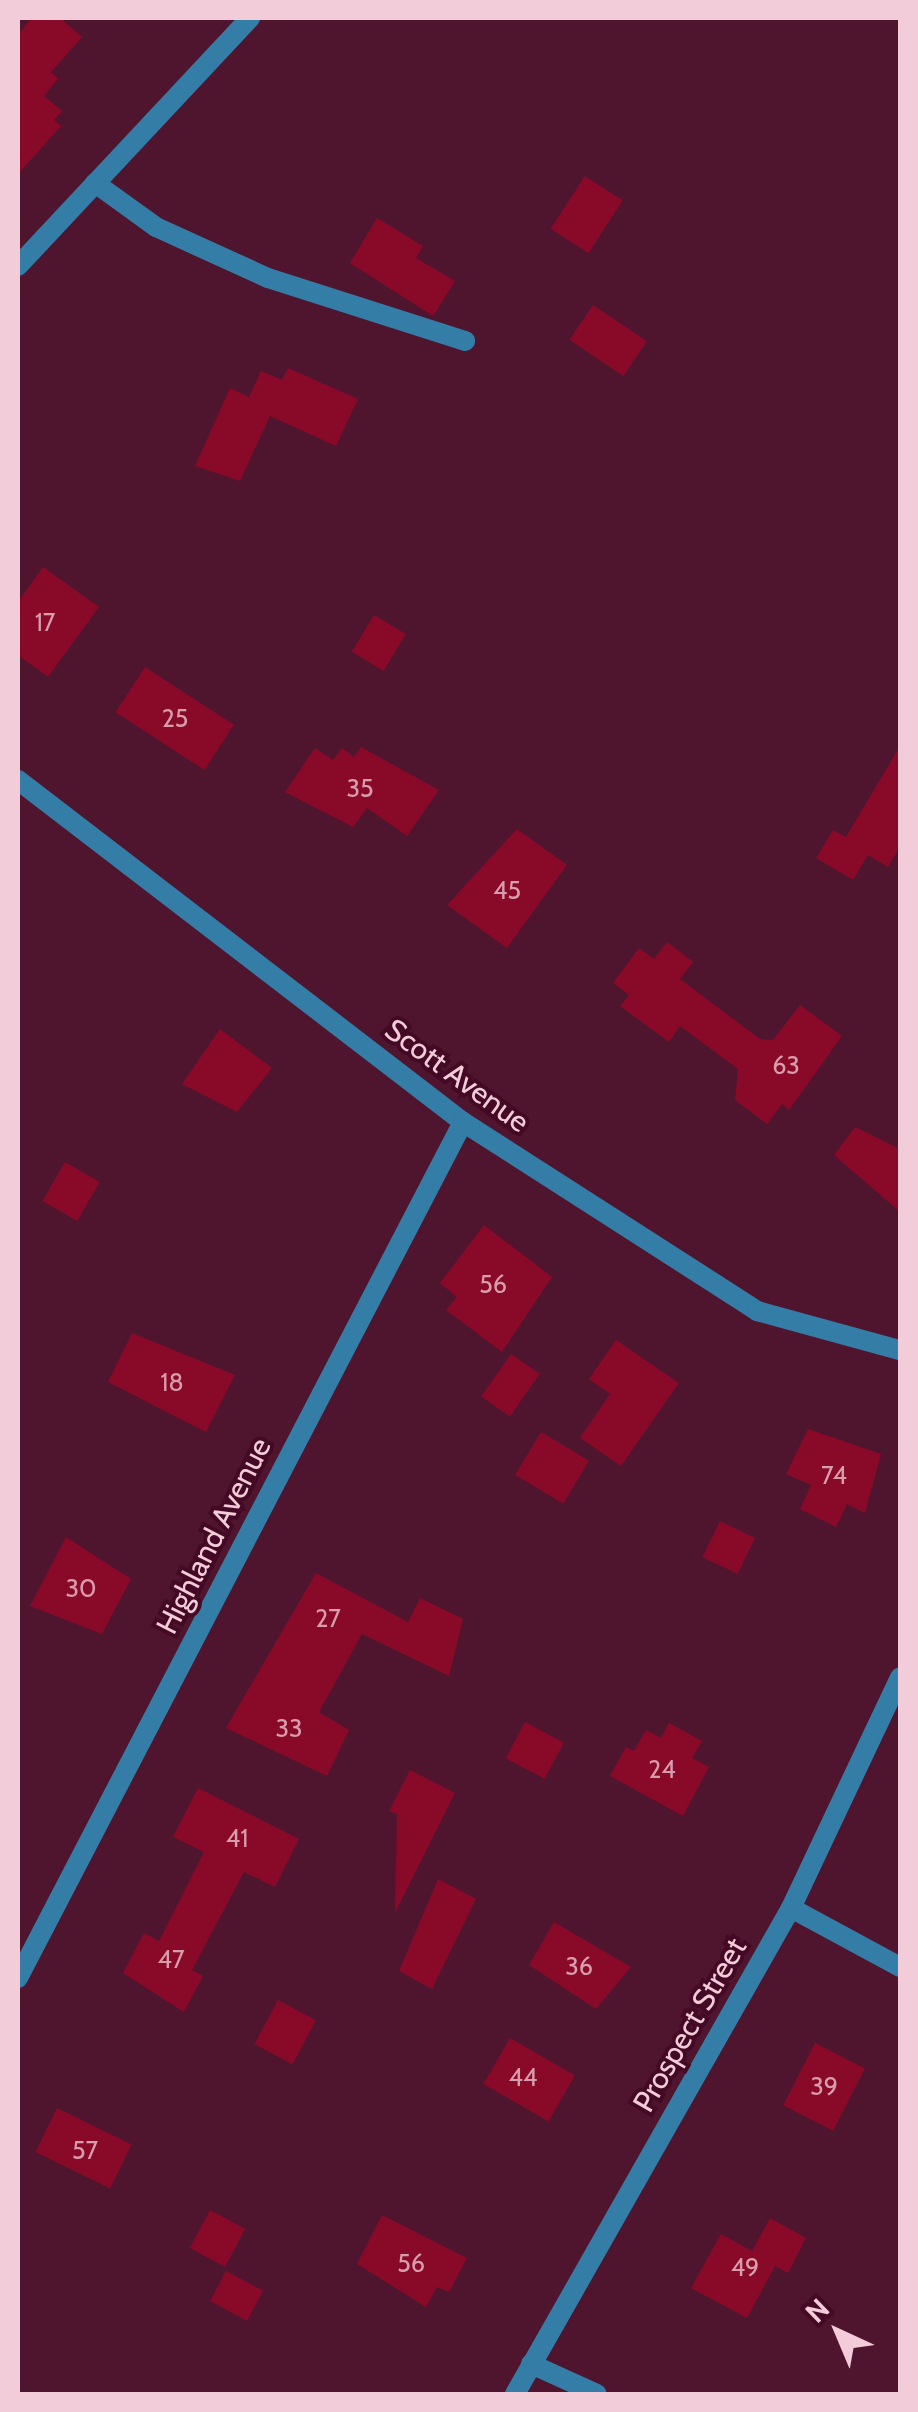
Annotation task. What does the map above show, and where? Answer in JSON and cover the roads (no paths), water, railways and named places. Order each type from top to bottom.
[{"type":"street","points":[[18,266],[250,18]]},
{"type":"street","points":[[95,183],[156,227],[268,278],[465,341]]},
{"type":"street","name":"Scott Avenue","points":[[18,780],[463,1122],[757,1310],[900,1350]]},
{"type":"street","name":"Highland Avenue","points":[[18,1978],[463,1122]]},
{"type":"street","name":"Prospect Street","points":[[514,2394],[791,1908],[900,1677]]},
{"type":"street","points":[[791,1908],[900,1966]]},
{"type":"street","points":[[532,2364],[598,2394]]}]
